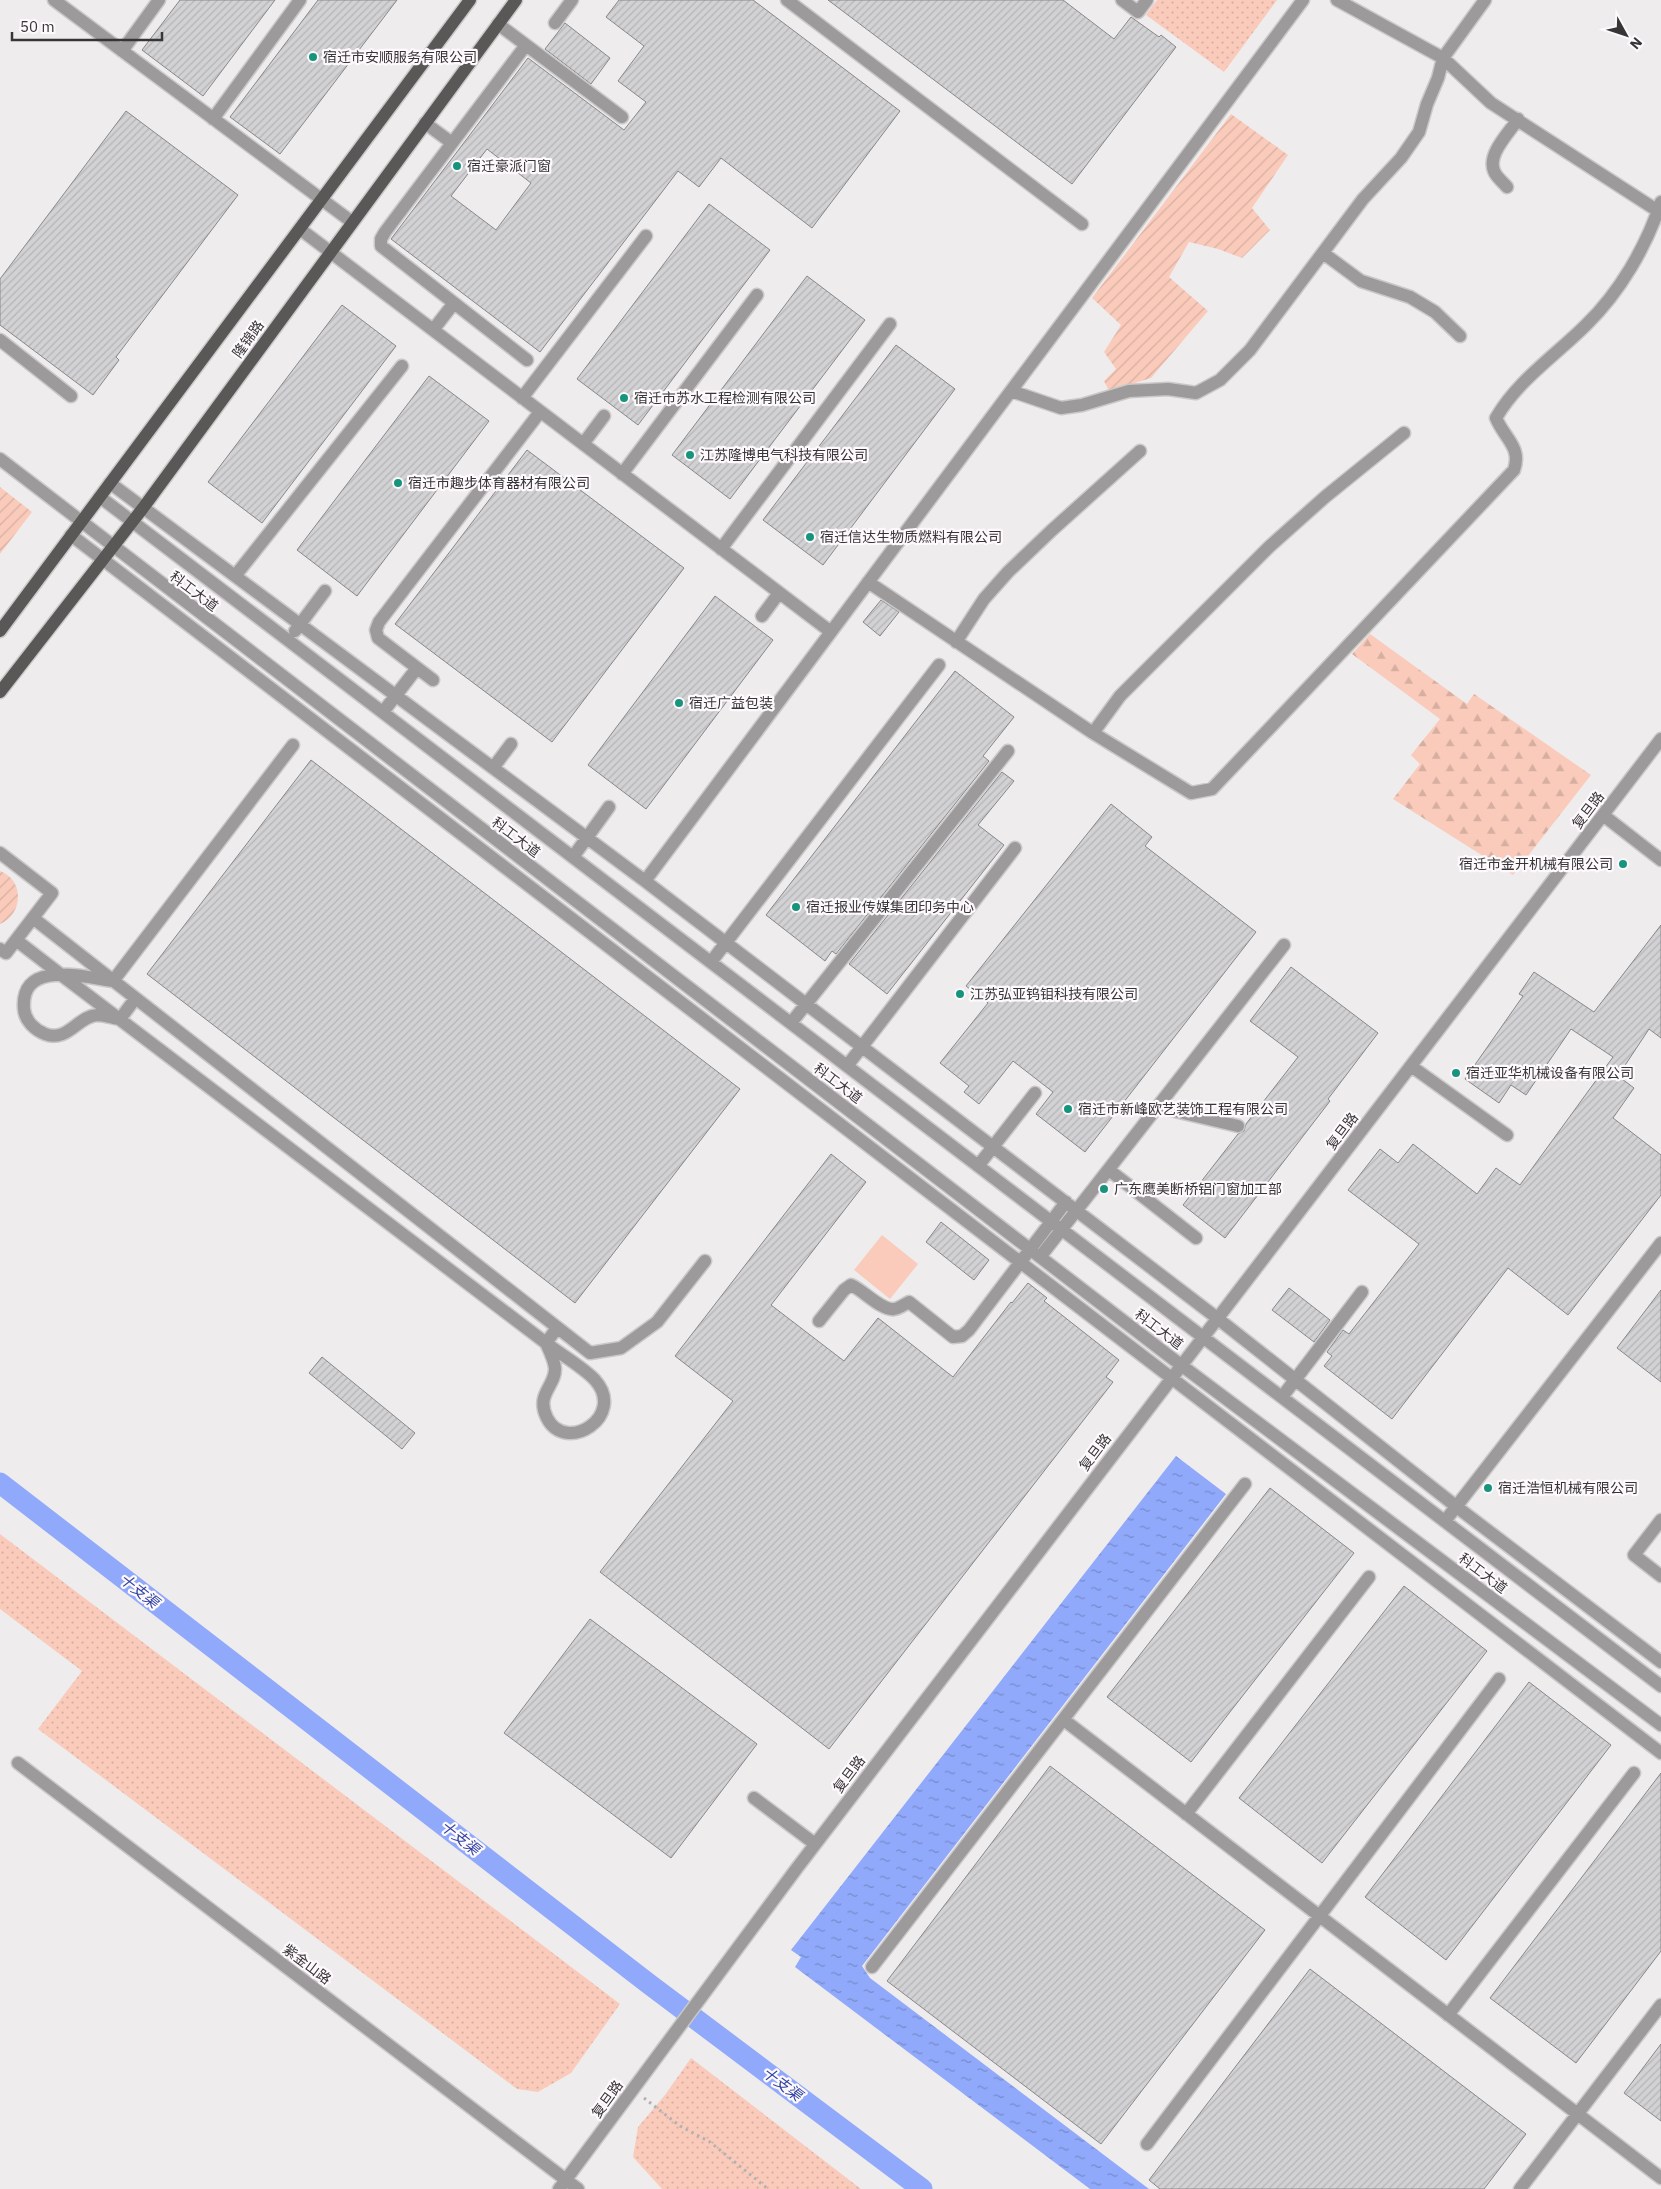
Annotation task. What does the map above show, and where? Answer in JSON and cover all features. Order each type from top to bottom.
[{"type":"main road","name":"隆锦路","points":[[0,630],[470,0]]},
{"type":"main road","name":"隆锦路","points":[[0,692],[143,508],[516,0]]},
{"type":"street","points":[[54,0],[352,222]]},
{"type":"street","points":[[122,50],[159,0]]},
{"type":"street","points":[[213,119],[300,0]]},
{"type":"street","points":[[555,23],[572,0]]},
{"type":"street","points":[[788,0],[1082,224]]},
{"type":"street","points":[[1122,0],[1138,12],[1147,0]]},
{"type":"street","points":[[645,880],[1303,0]]},
{"type":"street","points":[[868,582],[1093,733],[1192,793],[1212,789],[1514,470],[1518,459],[1514,446],[1501,430],[1496,418],[1506,400],[1588,324],[1621,284],[1660,209],[1491,103],[1443,58],[1337,0]]},
{"type":"street","points":[[1011,391],[1061,408],[1082,406],[1129,391],[1168,389],[1196,393],[1220,380],[1250,350],[1364,199],[1401,158],[1419,132],[1443,58],[1486,0]]},
{"type":"street","points":[[498,24],[622,117]]},
{"type":"street","points":[[526,46],[385,232],[381,240],[381,246],[527,360]]},
{"type":"street","points":[[1507,187],[1495,174],[1492,165],[1494,154],[1518,119]]},
{"type":"street","points":[[425,123],[452,143]]},
{"type":"street","points":[[300,229],[830,632]]},
{"type":"street","points":[[522,398],[646,236]]},
{"type":"street","points":[[1323,253],[1361,281],[1410,297],[1434,312],[1460,336]]},
{"type":"street","points":[[622,474],[757,295]]},
{"type":"street","points":[[433,330],[454,303]]},
{"type":"street","points":[[721,549],[890,324]]},
{"type":"street","points":[[0,340],[71,396]]},
{"type":"street","points":[[235,576],[402,366]]},
{"type":"street","points":[[433,680],[378,638],[376,630],[379,622],[540,412]]},
{"type":"street","points":[[583,444],[604,416]]},
{"type":"street","points":[[1093,733],[1120,696],[1269,547],[1325,497],[1404,433]]},
{"type":"street","points":[[956,642],[984,599],[1008,572],[1140,451]]},
{"type":"street","name":"科工大道","points":[[0,459],[1181,1365],[1661,1725]]},
{"type":"street","points":[[110,483],[645,880],[1217,1318],[1457,1506],[1661,1662]]},
{"type":"street","name":"科工大道","points":[[100,497],[1661,1686]]},
{"type":"street","points":[[72,535],[1661,1753]]},
{"type":"street","points":[[288,640],[325,591]]},
{"type":"street","points":[[762,616],[779,593]]},
{"type":"street","points":[[711,962],[939,665]]},
{"type":"street","points":[[383,712],[416,668]]},
{"type":"street","name":"复旦路","points":[[563,2184],[815,1844],[1661,739]]},
{"type":"street","points":[[493,768],[511,744]]},
{"type":"street","points":[[113,981],[293,745]]},
{"type":"street","points":[[791,1023],[1008,751]]},
{"type":"street","points":[[573,857],[609,807]]},
{"type":"street","points":[[1603,815],[1661,860]]},
{"type":"street","points":[[847,1066],[1015,848]]},
{"type":"street","points":[[0,853],[52,893],[6,953],[0,949]]},
{"type":"street","points":[[33,918],[590,1353],[594,1380]]},
{"type":"street","points":[[16,940],[60,974],[120,1019],[546,1343],[594,1380],[601,1390],[604,1402],[599,1418],[586,1430],[575,1433],[563,1432],[555,1428],[548,1420],[543,1409],[545,1393],[554,1377],[555,1366],[546,1343]]},
{"type":"street","points":[[1056,1225],[1076,1211],[1284,946]]},
{"type":"street","points":[[113,981],[60,974],[45,976],[34,981],[29,988],[25,998],[24,1011],[28,1021],[37,1030],[48,1036],[58,1036],[73,1029],[80,1021],[97,1015],[120,1019]]},
{"type":"street","points":[[120,1019],[135,999]]},
{"type":"street","points":[[1410,1066],[1507,1135]]},
{"type":"street","points":[[978,1166],[1034,1093]]},
{"type":"street","points":[[1158,1107],[1238,1126]]},
{"type":"street","points":[[1109,1170],[1196,1238]]},
{"type":"street","points":[[818,1321],[844,1290],[851,1286],[860,1289],[884,1308],[894,1309],[909,1302],[952,1337],[962,1336],[969,1330],[1020,1262],[1035,1253],[1056,1225],[1066,1202]]},
{"type":"street","points":[[1445,1521],[1661,1243]]},
{"type":"street","points":[[590,1353],[621,1348],[657,1322],[705,1261]]},
{"type":"street","points":[[1282,1397],[1362,1292]]},
{"type":"street","points":[[546,1343],[557,1328]]},
{"type":"street","points":[[872,1967],[1245,1484]]},
{"type":"street","points":[[1661,1520],[1634,1555],[1661,1576]]},
{"type":"street","points":[[1186,1814],[1369,1577]]},
{"type":"street","points":[[1147,2144],[1499,1679]]},
{"type":"street","points":[[1064,1720],[1661,2178]]},
{"type":"street","name":"紫金山路","points":[[18,1763],[563,2184],[578,2189]]},
{"type":"street","points":[[1448,2015],[1634,1773]]},
{"type":"street","points":[[754,1798],[815,1844]]},
{"type":"street","points":[[1522,2188],[1661,2005]]},
{"type":"path","points":[[633,2089],[680,2126],[710,2142],[768,2189]]},
{"type":"green space","points":[[1157,0],[1277,0],[1224,72],[1146,15]]},
{"type":"green space","points":[[1231,114],[1288,155],[1252,208],[1270,230],[1242,258],[1218,249],[1189,242],[1169,277],[1208,311],[1151,378],[1109,391],[1104,381],[1116,369],[1104,352],[1121,325],[1092,298]]},
{"type":"green space","points":[[0,487],[32,512],[0,554]]},
{"type":"green space","points":[[1370,634],[1467,704],[1474,694],[1591,775],[1513,875],[1393,799],[1420,764],[1411,755],[1440,719],[1352,654]]},
{"type":"green space","points":[[0,871],[8,875],[14,882],[18,898],[17,906],[13,913],[8,920],[0,924]]},
{"type":"green space","points":[[882,1235],[918,1264],[890,1299],[854,1270]]},
{"type":"green space","points":[[0,1534],[620,2004],[571,2073],[538,2092],[517,2089],[38,1729],[82,1671],[0,1609]]},
{"type":"green space","points":[[691,2058],[861,2189],[662,2189],[633,2157],[638,2127],[665,2095]]},
{"type":"water","points":[[1176,1456],[1226,1494],[862,1966],[870,1978],[1149,2189],[1090,2189],[795,1967],[801,1957],[791,1950]]},
{"type":"building","points":[[180,0],[275,0],[203,96],[142,50]]},
{"type":"building","points":[[318,0],[397,0],[280,154],[230,117]]},
{"type":"building","points":[[619,0],[753,0],[900,111],[812,228],[721,158],[699,187],[678,171],[540,352],[391,239],[528,58],[624,130],[646,102],[618,81],[644,46],[606,17]],"holes":[[[487,149],[531,183],[496,230],[451,196]]]},
{"type":"building","points":[[828,0],[1063,0],[1114,39],[1131,17],[1159,37],[1161,35],[1176,47],[1072,184]]},
{"type":"building","points":[[565,23],[610,58],[591,84],[545,49]]},
{"type":"building","points":[[126,111],[238,195],[116,357],[119,360],[93,395],[0,325],[0,279]]},
{"type":"building","points":[[709,204],[770,250],[638,425],[577,379]]},
{"type":"building","points":[[807,276],[865,320],[730,499],[672,455]]},
{"type":"building","points":[[342,305],[396,346],[262,523],[208,482]]},
{"type":"building","points":[[896,345],[955,389],[823,565],[763,520]]},
{"type":"building","points":[[429,376],[489,421],[357,596],[297,550]]},
{"type":"building","points":[[527,450],[684,568],[552,742],[395,624]]},
{"type":"building","points":[[715,596],[773,640],[646,809],[588,765]]},
{"type":"building","points":[[881,600],[899,612],[880,636],[863,622]]},
{"type":"building","points":[[955,671],[1014,717],[983,756],[989,761],[836,954],[832,951],[825,961],[766,915]]},
{"type":"building","points":[[311,760],[740,1089],[575,1303],[147,974]]},
{"type":"building","points":[[1002,772],[1014,781],[978,825],[1004,845],[887,994],[849,964]]},
{"type":"building","points":[[1111,804],[1152,837],[1145,846],[1256,932],[1085,1152],[1036,1114],[1053,1092],[1013,1061],[979,1104],[964,1092],[969,1086],[940,1063],[988,1003],[966,986]]},
{"type":"building","points":[[1661,925],[1661,1038],[1649,1029],[1618,1076],[1634,1088],[1613,1118],[1661,1155],[1661,1195],[1568,1315],[1508,1268],[1392,1419],[1324,1366],[1332,1356],[1327,1352],[1343,1330],[1349,1334],[1419,1244],[1348,1190],[1380,1149],[1398,1163],[1413,1144],[1477,1194],[1496,1168],[1520,1185],[1613,1057],[1571,1029],[1526,1095],[1511,1085],[1499,1103],[1465,1079],[1523,996],[1519,994],[1534,972],[1594,1012]]},
{"type":"building","points":[[1291,967],[1378,1033],[1328,1099],[1330,1101],[1225,1238],[1183,1205],[1238,1134],[1244,1131],[1246,1124],[1298,1057],[1250,1021]]},
{"type":"building","points":[[831,1154],[866,1182],[771,1305],[844,1361],[878,1318],[953,1377],[1028,1283],[1047,1298],[1044,1301],[1119,1360],[1106,1377],[1113,1382],[829,1749],[600,1572],[733,1401],[675,1356]]},
{"type":"building","points":[[941,1222],[989,1260],[974,1280],[926,1242]]},
{"type":"building","points":[[1289,1288],[1330,1320],[1314,1342],[1272,1310]]},
{"type":"building","points":[[1661,1290],[1661,1382],[1617,1348]]},
{"type":"building","points":[[322,1357],[415,1433],[402,1449],[309,1373]]},
{"type":"building","points":[[1270,1488],[1354,1553],[1191,1762],[1107,1697]]},
{"type":"building","points":[[1404,1586],[1487,1651],[1322,1863],[1239,1798]]},
{"type":"building","points":[[590,1619],[757,1744],[671,1858],[504,1733]]},
{"type":"building","points":[[1529,1682],[1611,1745],[1446,1960],[1365,1897]]},
{"type":"building","points":[[1050,1766],[1265,1930],[1101,2144],[887,1981]]},
{"type":"building","points":[[1661,1773],[1661,1951],[1576,2063],[1490,1998]]},
{"type":"building","points":[[1310,1969],[1526,2134],[1484,2189],[1160,2189],[1149,2180]]},
{"type":"building","points":[[1661,2044],[1661,2121],[1624,2093]]},
{"type":"waterway","name":"十支渠","points":[[0,1483],[649,1984],[922,2189]]},
{"type":"place","name":"宿迁市安顺服务有限公司","points":[[313,57]]},
{"type":"place","name":"宿迁豪派门窗","points":[[457,166]]},
{"type":"place","name":"宿迁市苏水工程检测有限公司","points":[[624,398]]},
{"type":"place","name":"江苏隆博电气科技有限公司","points":[[690,455]]},
{"type":"place","name":"宿迁市趣步体育器材有限公司","points":[[398,483]]},
{"type":"place","name":"宿迁信达生物质燃料有限公司","points":[[810,537]]},
{"type":"place","name":"宿迁广益包装","points":[[679,703]]},
{"type":"place","name":"宿迁市金开机械有限公司","points":[[1623,864]]},
{"type":"place","name":"宿迁报业传媒集团印务中心","points":[[796,907]]},
{"type":"place","name":"江苏弘亚钨钼科技有限公司","points":[[960,994]]},
{"type":"place","name":"宿迁亚华机械设备有限公司","points":[[1456,1073]]},
{"type":"place","name":"宿迁市新峰欧艺装饰工程有限公司","points":[[1068,1109]]},
{"type":"place","name":"广东鹰美断桥铝门窗加工部","points":[[1104,1189]]},
{"type":"place","name":"宿迁浩恒机械有限公司","points":[[1488,1488]]}]
